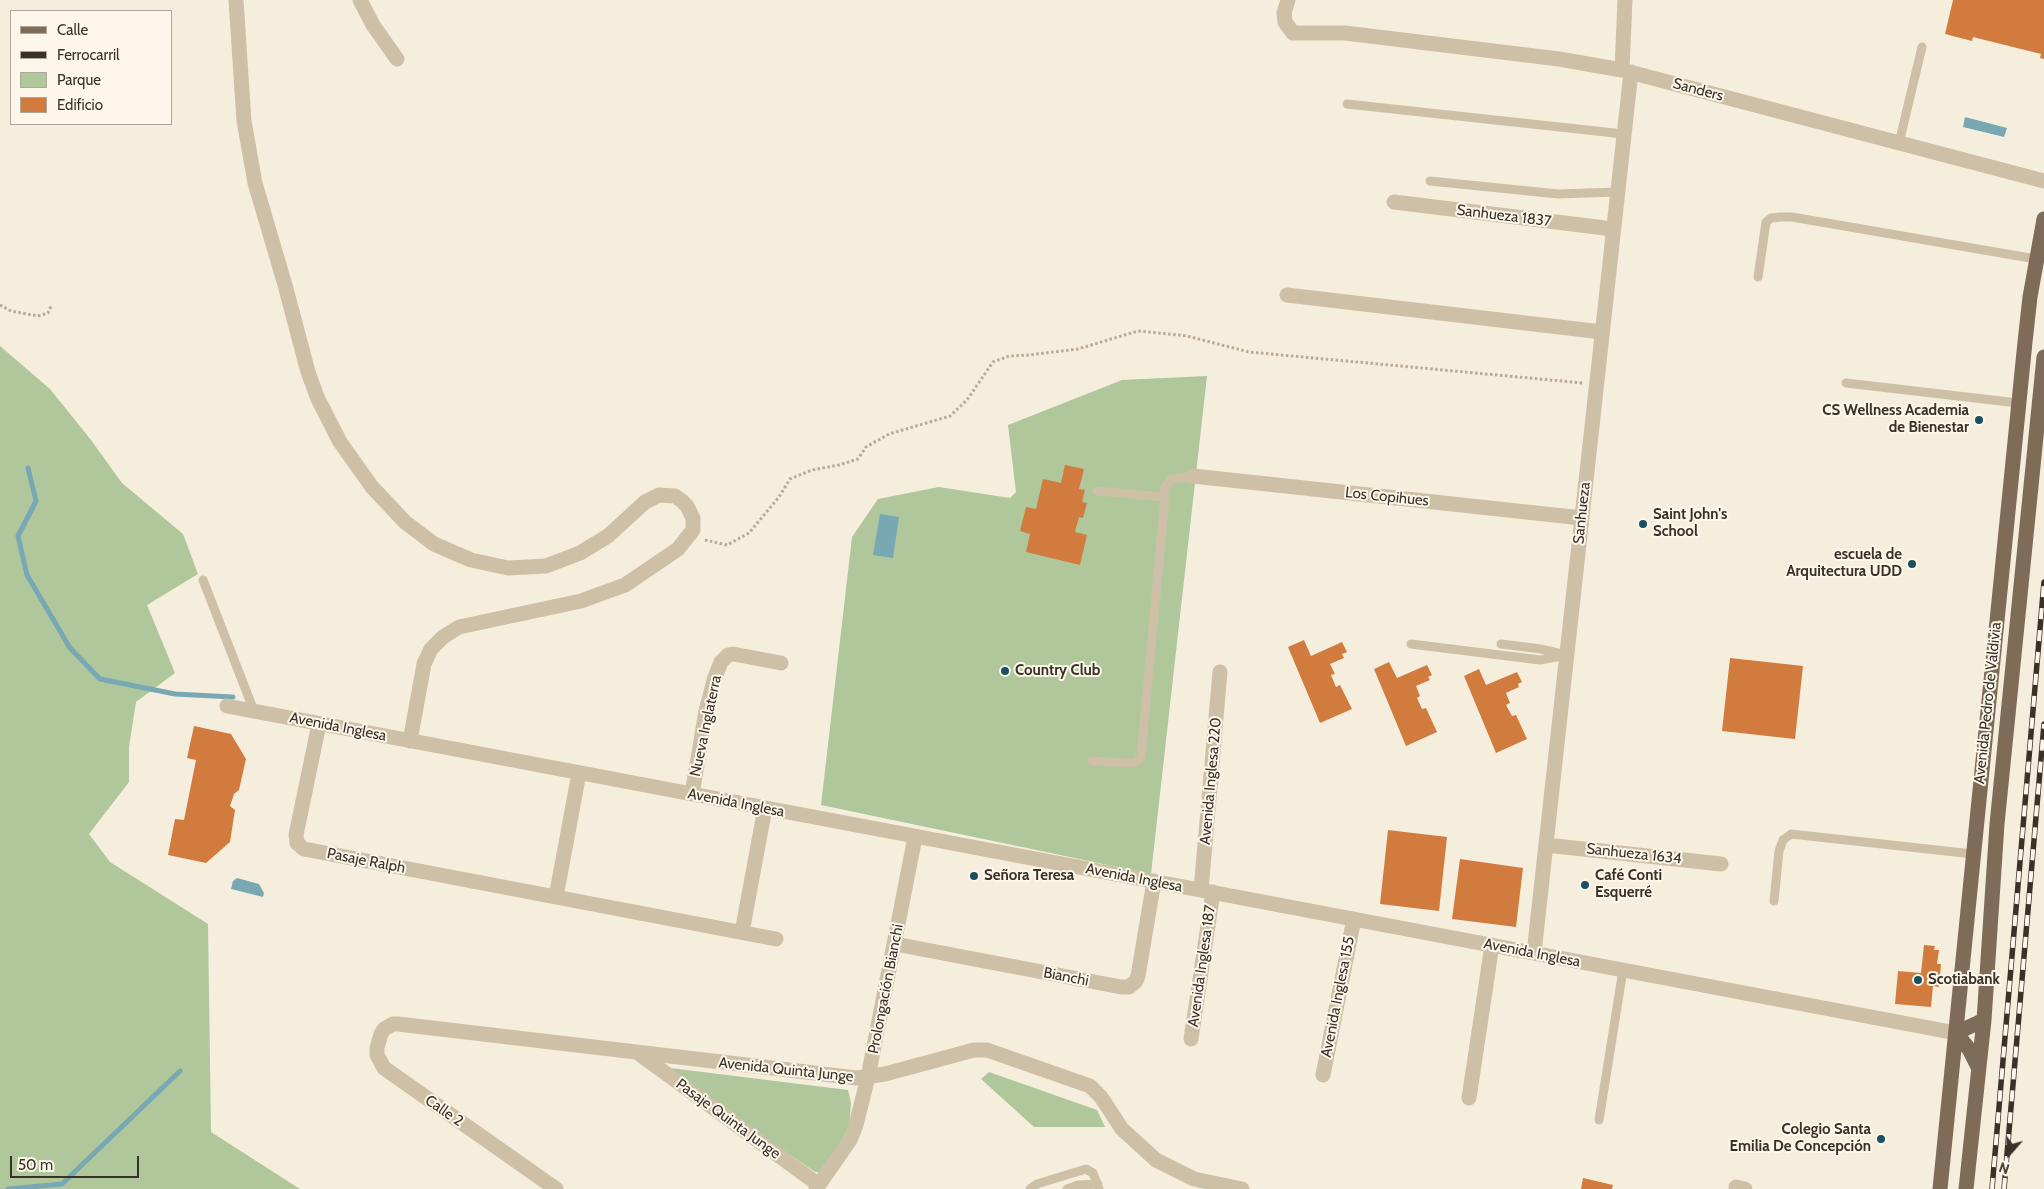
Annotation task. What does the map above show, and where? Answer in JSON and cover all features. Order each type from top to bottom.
[{"type":"main road","name":"Avenida Pedro de Valdivia","points":[[1940,1189],[2018,403],[2030,297],[2044,218]]},
{"type":"main road","name":"Avenida Pedro de Valdivia","points":[[1966,1189],[1984,1020],[1997,824],[2044,357]]},
{"type":"main road","points":[[1978,1068],[1969,1048],[1956,1033],[1984,1020]]},
{"type":"street","points":[[236,0],[244,121],[255,184],[308,372],[318,399],[340,442],[372,487],[405,522],[434,544],[471,560],[489,565],[527,568],[546,566],[563,561],[608,536],[645,502],[659,495],[675,496],[687,506],[694,522],[690,536],[672,554],[625,585],[581,602],[459,627],[442,637],[431,650],[424,664],[410,741]]},
{"type":"street","points":[[360,0],[373,25],[397,60]]},
{"type":"street","name":"Sanders","points":[[1288,0],[1284,12],[1285,22],[1293,33],[1345,33],[1559,59],[1626,71],[2044,181]]},
{"type":"street","name":"Sanhueza","points":[[1534,953],[1624,134],[1626,71],[1625,0]]},
{"type":"street","name":"Sanhueza 1837","points":[[1394,202],[1613,229]]},
{"type":"street","points":[[1287,295],[1602,332]]},
{"type":"street","name":"Los Copihues","points":[[1193,476],[1582,518]]},
{"type":"street","name":"Nueva Inglaterra","points":[[692,794],[706,711],[721,662],[728,655],[733,654],[781,663]]},
{"type":"street","name":"Avenida Inglesa 220","points":[[1207,891],[1220,672]]},
{"type":"street","name":"Avenida Inglesa","points":[[227,706],[1956,1033]]},
{"type":"street","name":"Pasaje Ralph","points":[[319,724],[296,832],[296,839],[300,846],[308,850],[776,938]]},
{"type":"street","points":[[556,897],[579,773]]},
{"type":"street","points":[[742,932],[765,808]]},
{"type":"street","name":"Prolongación Bianchi","points":[[818,1187],[854,1133],[868,1077],[915,837]]},
{"type":"street","name":"Sanhueza 1634","points":[[1546,845],[1721,864]]},
{"type":"street","name":"Bianchi","points":[[894,944],[1129,987],[1136,981],[1138,976],[1154,881]]},
{"type":"street","name":"Avenida Inglesa 187","points":[[1191,1039],[1207,891]]},
{"type":"street","name":"Avenida Inglesa 155","points":[[1323,1075],[1354,919]]},
{"type":"street","points":[[1469,1098],[1492,945]]},
{"type":"street","name":"Avenida Quinta Junge","points":[[403,1024],[834,1077],[868,1077],[974,1050],[987,1050],[1090,1086],[1101,1097],[1113,1116],[1134,1141],[1156,1160],[1168,1168],[1207,1183],[1242,1189]]},
{"type":"street","name":"Calle 2","points":[[403,1024],[388,1026],[378,1040],[377,1055],[384,1068],[556,1189]]},
{"type":"street","name":"Pasaje Quinta Junge","points":[[636,1053],[818,1187]]},
{"type":"lane","points":[[1898,143],[1922,47]]},
{"type":"lane","points":[[1347,104],[1624,134]]},
{"type":"lane","points":[[1430,181],[1558,194],[1618,192]]},
{"type":"lane","points":[[1758,277],[1766,222],[1771,218],[1780,217],[1792,217],[2036,259]]},
{"type":"lane","points":[[1846,383],[2018,403]]},
{"type":"lane","points":[[1092,761],[1132,763],[1141,757],[1165,486],[1171,479],[1193,476]]},
{"type":"lane","points":[[1097,491],[1163,497]]},
{"type":"lane","points":[[203,580],[254,711]]},
{"type":"lane","points":[[1411,644],[1540,660],[1567,655]]},
{"type":"lane","points":[[1501,644],[1542,649],[1567,655]]},
{"type":"lane","points":[[1774,901],[1779,851],[1783,840],[1791,834],[1974,854]]},
{"type":"lane","points":[[1599,1120],[1623,970]]},
{"type":"lane","points":[[1030,1189],[1037,1184],[1086,1169],[1093,1174],[1099,1187]]},
{"type":"lane","points":[[1067,1189],[1078,1185],[1099,1187]]},
{"type":"path","points":[[0,305],[11,311],[38,316],[48,313],[50,306]]},
{"type":"path","points":[[690,536],[727,545],[749,533],[779,496],[790,479],[812,470],[858,459],[866,447],[889,434],[950,416],[967,400],[993,362],[1009,356],[1078,349],[1138,331],[1186,336],[1250,352],[1596,384]]},
{"type":"green space","points":[[0,346],[50,389],[91,440],[122,483],[183,534],[198,574],[147,605],[175,673],[136,702],[129,747],[129,782],[89,834],[110,862],[208,924],[211,1132],[300,1189],[0,1189]]},
{"type":"green space","name":"Country Club","points":[[1207,376],[1151,874],[821,805],[852,537],[878,499],[939,487],[1010,498],[1016,492],[1008,425],[1122,380]]},
{"type":"green space","points":[[670,1068],[848,1090],[851,1103],[849,1130],[822,1173],[815,1172],[671,1073]]},
{"type":"green space","points":[[989,1072],[1097,1110],[1105,1127],[1034,1127],[981,1079]]},
{"type":"water","points":[[1965,117],[2007,128],[2004,137],[1963,127]]},
{"type":"water","points":[[880,514],[899,517],[893,558],[873,555]]},
{"type":"water","points":[[237,878],[259,884],[264,893],[263,897],[231,889],[233,881]]},
{"type":"building","points":[[1953,0],[2044,0],[2044,59],[2040,58],[2041,54],[1973,37],[1972,41],[1945,34]]},
{"type":"building","points":[[1065,465],[1084,469],[1079,489],[1085,490],[1082,502],[1087,503],[1083,518],[1079,517],[1075,532],[1087,535],[1080,565],[1026,552],[1030,534],[1020,531],[1026,507],[1036,509],[1043,479],[1061,483]]},
{"type":"building","points":[[1304,640],[1311,656],[1342,642],[1347,652],[1342,654],[1344,658],[1330,664],[1335,674],[1331,675],[1336,687],[1340,685],[1352,709],[1320,723],[1288,647]]},
{"type":"building","points":[[1730,658],[1803,666],[1795,739],[1722,731]]},
{"type":"building","points":[[1389,662],[1397,678],[1427,665],[1432,675],[1428,677],[1430,680],[1416,686],[1420,696],[1417,698],[1422,709],[1426,708],[1437,732],[1406,746],[1374,669]]},
{"type":"building","points":[[1479,669],[1486,685],[1517,672],[1522,682],[1518,684],[1519,687],[1506,693],[1510,703],[1506,705],[1512,716],[1516,715],[1527,739],[1496,753],[1464,676]]},
{"type":"building","points":[[194,726],[231,734],[246,759],[239,790],[234,794],[230,806],[235,810],[230,842],[206,863],[168,855],[175,819],[184,820],[196,760],[187,758]]},
{"type":"building","points":[[1388,830],[1447,837],[1439,911],[1380,904]]},
{"type":"building","points":[[1460,859],[1523,868],[1516,927],[1452,919]]},
{"type":"building","name":"Scotiabank","points":[[1924,945],[1935,946],[1934,950],[1939,950],[1937,964],[1941,964],[1939,987],[1933,986],[1931,1007],[1895,1004],[1898,971],[1921,973]]},
{"type":"building","points":[[1583,1178],[1613,1185],[1612,1189],[1581,1189]]},
{"type":"waterway","points":[[28,468],[36,501],[18,536],[27,575],[70,648],[100,679],[175,694],[233,697]]},
{"type":"waterway","points":[[8,1189],[62,1184],[180,1071]]},
{"type":"railway","points":[[1992,1189],[2044,582]]},
{"type":"railway","points":[[2004,1189],[2044,724]]},
{"type":"place","name":"CS Wellness Academia de Bienestar","points":[[1979,420]]},
{"type":"place","name":"Saint John's School","points":[[1643,524]]},
{"type":"place","name":"escuela de Arquitectura UDD","points":[[1912,564]]},
{"type":"place","name":"Country Club","points":[[1005,671]]},
{"type":"place","name":"Señora Teresa","points":[[974,876]]},
{"type":"place","name":"Café Conti Esquerré","points":[[1585,885]]},
{"type":"place","name":"Scotiabank","points":[[1918,980]]},
{"type":"place","name":"Colegio Santa Emilia De Concepción","points":[[1881,1139]]}]
